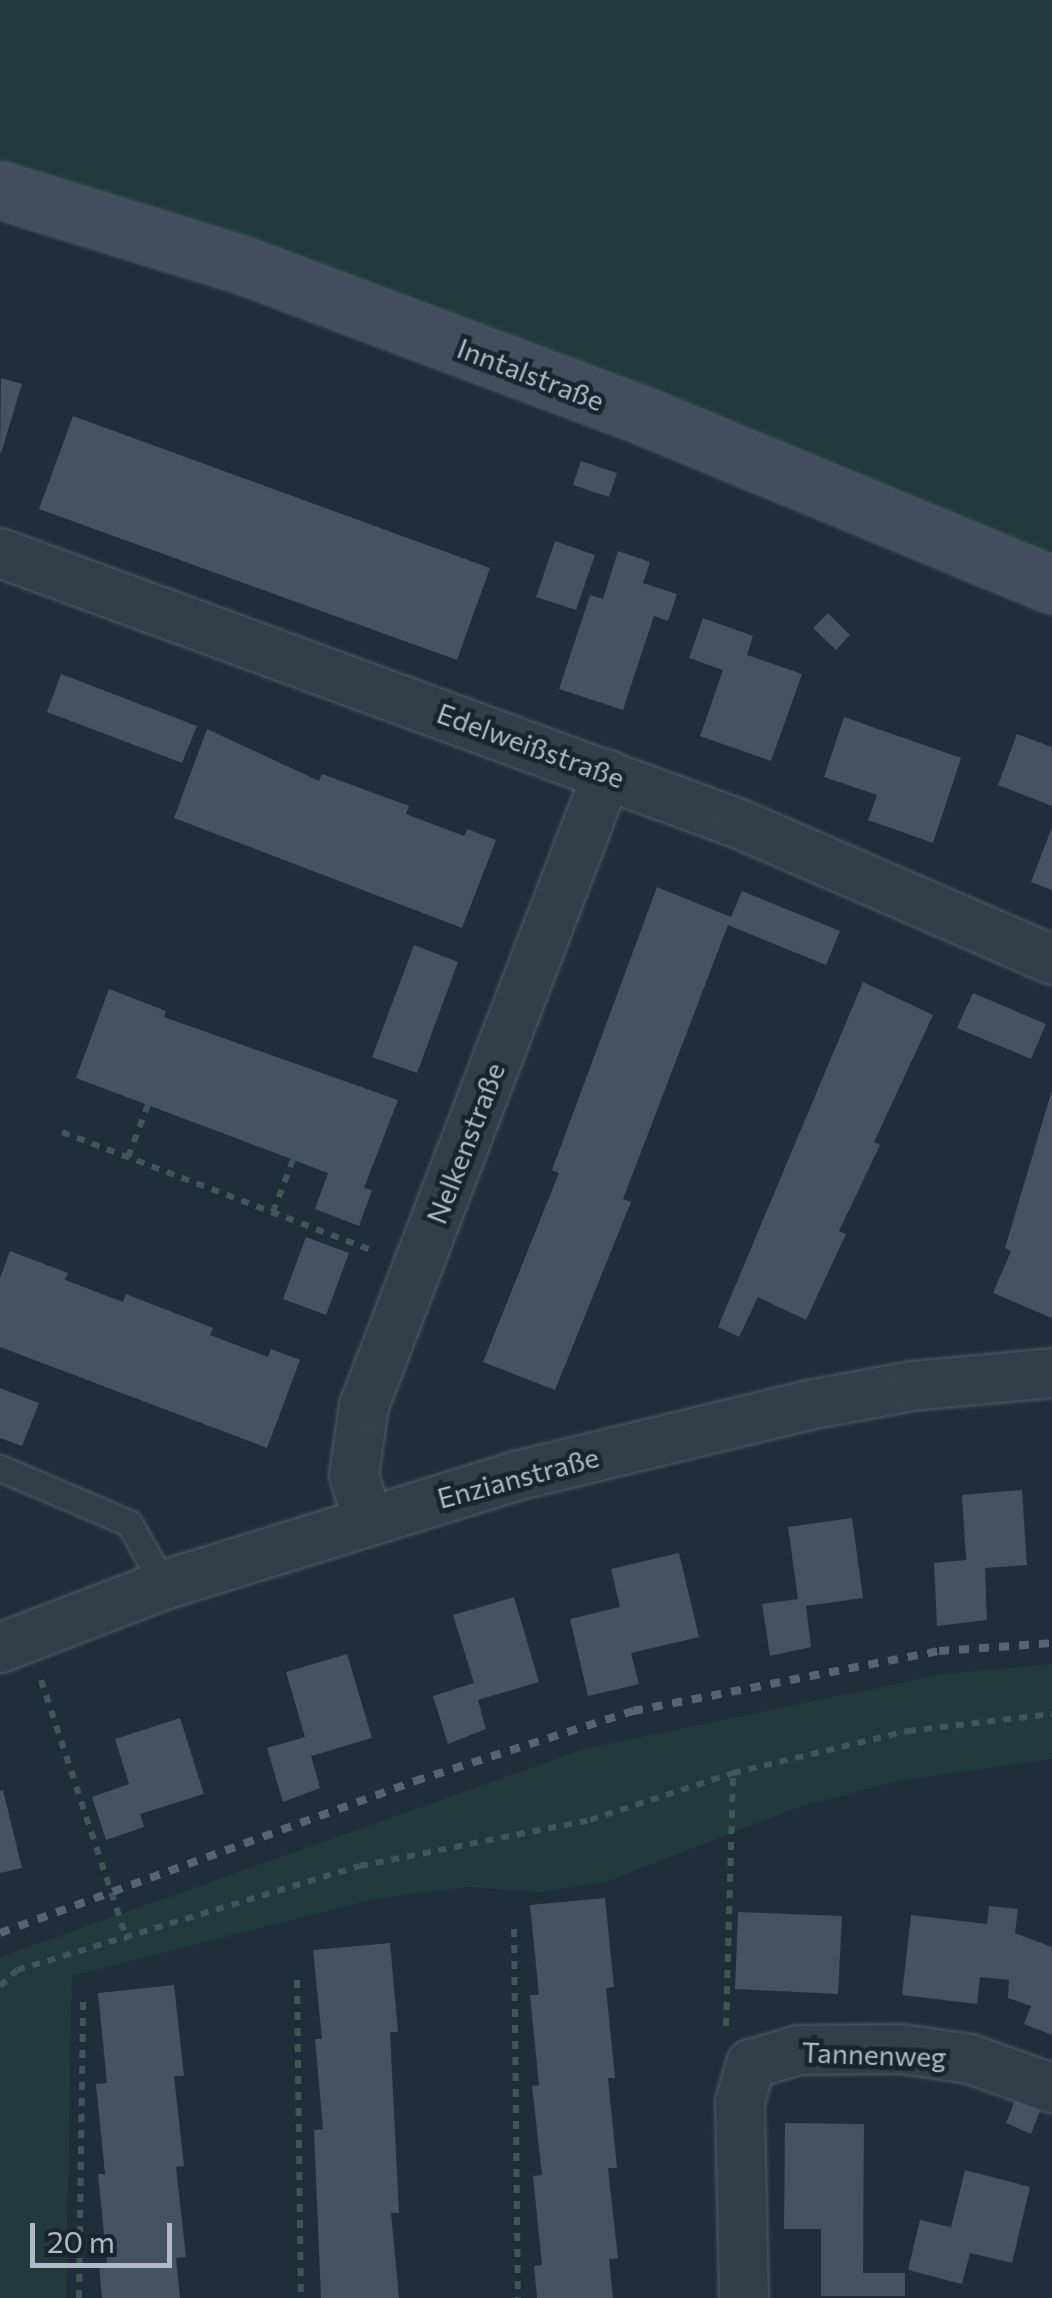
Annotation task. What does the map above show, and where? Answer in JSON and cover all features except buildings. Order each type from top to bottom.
[{"type":"main road","name":"Inntalstraße","points":[[0,190],[337,301],[649,418],[1052,585]]},
{"type":"street","name":"Edelweißstraße","points":[[0,552],[607,774],[876,880],[1052,960]]},
{"type":"street","name":"Nelkenstraße","points":[[368,1518],[354,1475],[354,1444],[607,774]]},
{"type":"street","name":"Enzianstraße","points":[[14,1643],[164,1585],[368,1518],[809,1406],[913,1386],[1052,1373]]},
{"type":"street","name":"Tannenweg","points":[[751,2064],[798,2050],[918,2050],[970,2059],[1052,2088]]},
{"type":"street","points":[[744,2298],[740,2102],[751,2064]]},
{"type":"lane","points":[[0,1468],[128,1523],[164,1585]]},
{"type":"path","points":[[128,1157],[148,1105]]},
{"type":"path","points":[[62,1132],[418,1267]]},
{"type":"path","points":[[273,1212],[293,1160]]},
{"type":"path","points":[[14,1643],[127,1940]]},
{"type":"path","points":[[0,1986],[17,1970],[127,1940],[360,1866],[590,1820],[734,1773],[908,1731],[1052,1714]]},
{"type":"path","points":[[734,1773],[726,2033],[751,2064]]},
{"type":"path","points":[[514,1929],[518,2298]]},
{"type":"path","points":[[297,1980],[301,2298]]},
{"type":"path","points":[[78,2298],[83,1995]]},
{"type":"green space","points":[[0,0],[1052,0],[1052,560],[655,395],[253,240],[0,163]]},
{"type":"green space","points":[[1052,1664],[1052,1759],[898,1781],[799,1807],[606,1882],[541,1892],[466,1887],[374,1899],[72,1976],[66,2298],[0,2298],[0,1957],[584,1749],[943,1674]]},
{"type":"railway","points":[[0,1933],[415,1781],[633,1711],[939,1651],[1052,1643]]}]
